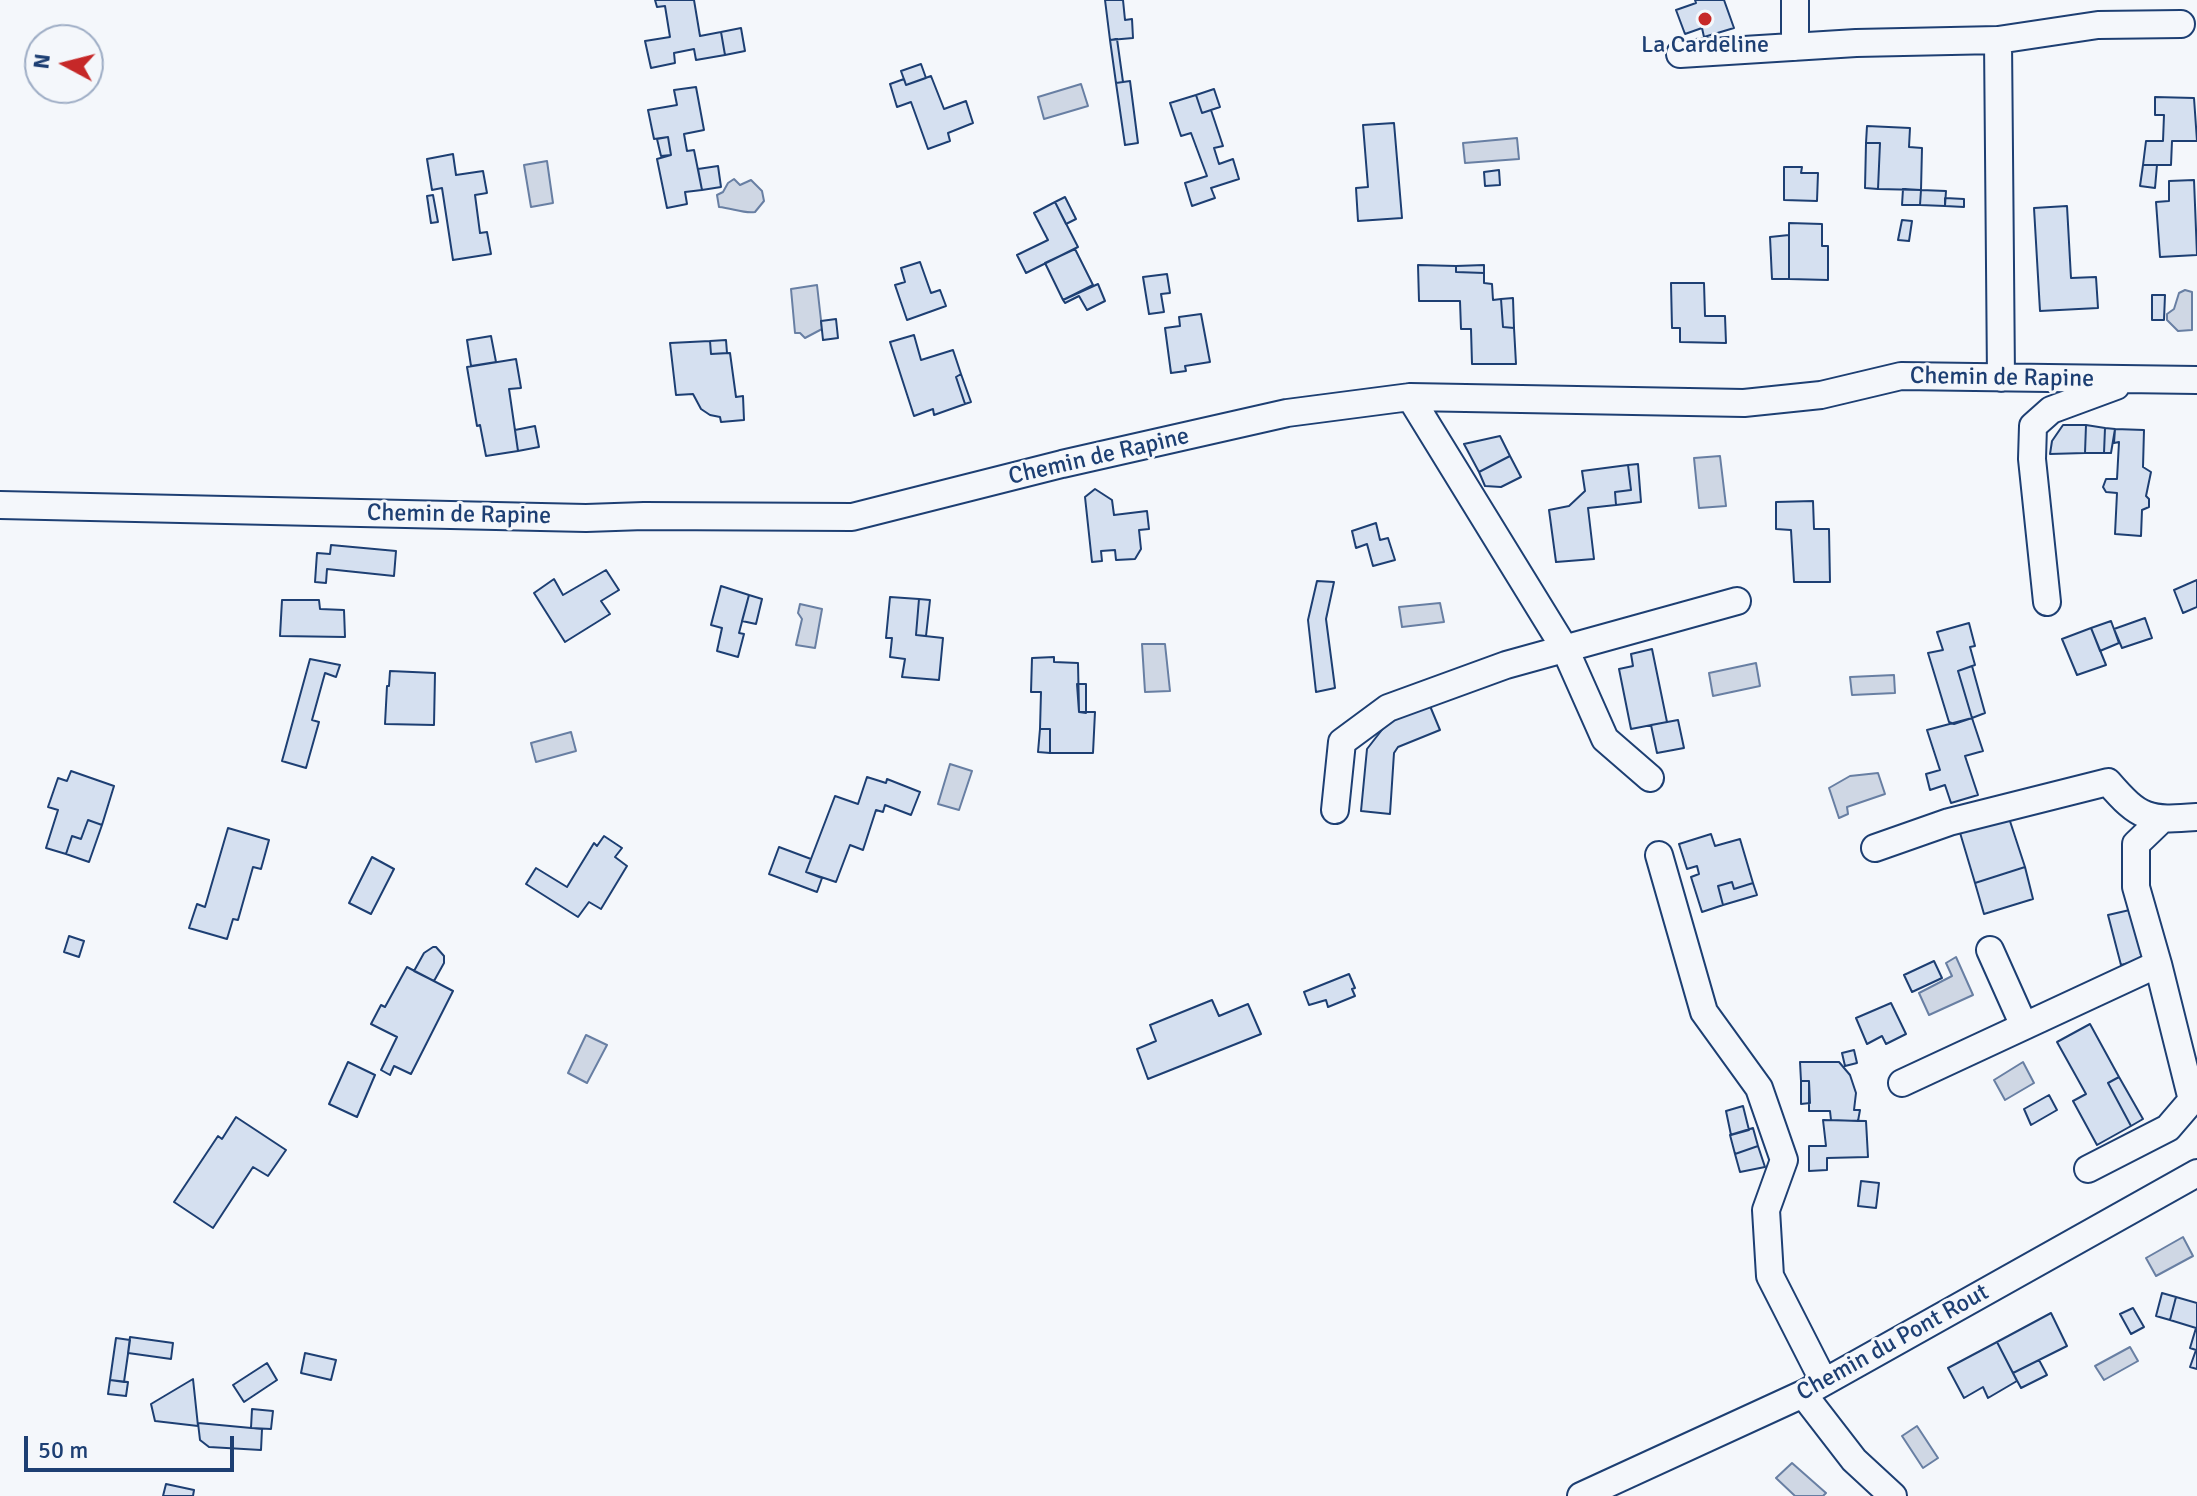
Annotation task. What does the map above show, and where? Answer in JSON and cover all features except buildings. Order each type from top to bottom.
[{"type":"street","points":[[1795,0],[1795,47]]},
{"type":"street","points":[[1680,54],[1998,40],[2098,25],[2181,24]]},
{"type":"street","points":[[1998,40],[2001,378]]},
{"type":"street","name":"Chemin de Rapine","points":[[0,505],[571,518],[852,517],[1062,464],[1287,413],[1410,397],[1744,403],[1821,395],[1901,376],[2197,380]]},
{"type":"street","points":[[2047,602],[2032,459],[2033,426],[2051,410],[2134,380]]},
{"type":"street","points":[[1410,397],[1565,649],[1605,739],[1650,778]]},
{"type":"street","points":[[1335,810],[1342,742],[1388,708],[1506,665],[1737,601]]},
{"type":"street","points":[[1875,848],[1949,822],[2108,782],[2131,809],[2161,820],[2197,817]]},
{"type":"street","points":[[2088,1169],[2168,1128],[2192,1100],[2136,887],[2136,844],[2161,820]]},
{"type":"street","points":[[1659,855],[1704,1012],[1759,1088],[1784,1160],[1766,1210],[1770,1276],[1814,1388],[1854,1460],[1893,1496]]},
{"type":"street","points":[[1990,950],[2024,1026]]},
{"type":"street","points":[[1902,1083],[2158,964]]},
{"type":"street","name":"Chemin du Pont Rout","points":[[1595,1493],[1814,1388],[2197,1173]]},
{"type":"shaded area","points":[[1081,84],[1088,106],[1044,119],[1038,97]]},
{"type":"shaded area","points":[[1517,138],[1519,159],[1465,163],[1463,143]]},
{"type":"shaded area","points":[[547,161],[553,203],[531,207],[524,165]]},
{"type":"shaded area","points":[[734,179],[740,185],[751,180],[762,191],[764,201],[755,212],[719,207],[717,195]]},
{"type":"shaded area","points":[[817,285],[822,329],[805,338],[795,333],[791,289]]},
{"type":"shaded area","points":[[2185,290],[2192,292],[2192,330],[2178,331],[2167,320],[2167,314],[2174,309],[2179,293]]},
{"type":"shaded area","points":[[1720,456],[1726,506],[1699,508],[1694,458]]},
{"type":"shaded area","points":[[1440,603],[1444,622],[1402,627],[1399,607]]},
{"type":"shaded area","points":[[800,604],[822,609],[815,648],[796,645],[802,619],[798,613]]},
{"type":"shaded area","points":[[1142,644],[1165,644],[1170,691],[1145,692]]},
{"type":"shaded area","points":[[1756,663],[1760,686],[1713,696],[1709,673]]},
{"type":"shaded area","points":[[1894,675],[1895,693],[1852,695],[1850,677]]},
{"type":"shaded area","points":[[571,732],[576,751],[536,762],[531,743]]},
{"type":"shaded area","points":[[950,764],[972,771],[959,810],[938,804]]},
{"type":"shaded area","points":[[1878,773],[1885,794],[1847,807],[1848,814],[1839,818],[1829,788],[1850,776]]},
{"type":"shaded area","points":[[1956,957],[1973,995],[1929,1015],[1919,993],[1952,976],[1946,963]]},
{"type":"shaded area","points":[[586,1035],[607,1045],[587,1083],[568,1073]]},
{"type":"shaded area","points":[[2023,1062],[2034,1083],[2005,1100],[1994,1080]]},
{"type":"shaded area","points":[[2183,1237],[2193,1256],[2156,1276],[2146,1258]]},
{"type":"shaded area","points":[[2130,1347],[2138,1361],[2104,1380],[2095,1366]]},
{"type":"shaded area","points":[[1917,1426],[1938,1458],[1923,1468],[1902,1436]]},
{"type":"shaded area","points":[[1792,1463],[1826,1493],[1823,1496],[1795,1496],[1776,1478]]},
{"type":"place","name":"La Cardeline","points":[[1705,19]]}]
